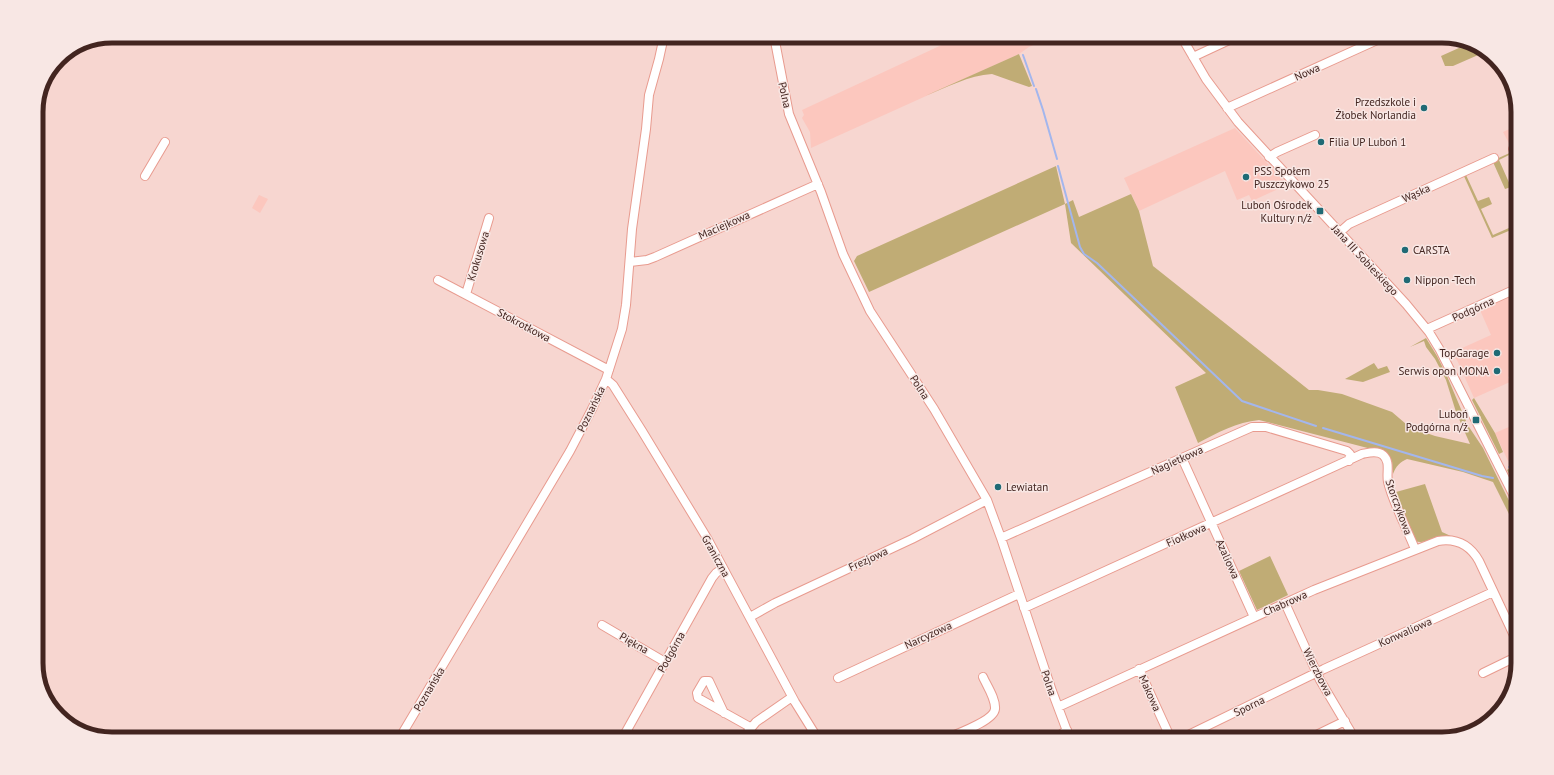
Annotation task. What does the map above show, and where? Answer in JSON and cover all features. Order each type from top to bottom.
[{"type":"street","name":"Poznańska","points":[[403,732],[570,452],[606,379],[624,318],[649,95],[662,43]]},
{"type":"street","name":"Polna","points":[[775,43],[789,114],[818,184],[840,249],[863,297],[934,409],[986,500],[1001,538],[1067,730]]},
{"type":"street","name":"Jana III Sobieskiego","points":[[1185,43],[1227,108],[1270,157],[1406,304],[1427,329],[1454,376],[1511,490]]},
{"type":"street","points":[[1193,57],[1223,43]]},
{"type":"street","name":"Nowa","points":[[1227,108],[1371,43]]},
{"type":"street","points":[[1270,157],[1277,152],[1315,135]]},
{"type":"street","points":[[146,176],[165,142]]},
{"type":"street","name":"Wąska","points":[[1340,232],[1349,224],[1494,158]]},
{"type":"street","name":"Maciejkowa","points":[[630,262],[647,260],[655,257],[818,184]]},
{"type":"street","name":"Krokusowa","points":[[466,294],[489,218]]},
{"type":"street","name":"Stokrotkowa","points":[[438,280],[609,370]]},
{"type":"street","name":"Podgórna","points":[[1427,329],[1511,291]]},
{"type":"street","name":"Graniczna","points":[[606,379],[612,385],[642,431],[707,538],[792,697],[814,732]]},
{"type":"street","name":"Nagietkowa","points":[[1001,538],[1242,430],[1258,426],[1347,451],[1350,454],[1349,461]]},
{"type":"street","name":"Storczykowa","points":[[1349,461],[1362,454],[1377,452],[1383,454],[1387,460],[1388,481],[1415,549]]},
{"type":"street","name":"Azaliowa","points":[[1182,458],[1254,617]]},
{"type":"street","name":"Fiołkowa","points":[[1024,608],[1349,461]]},
{"type":"street","name":"Frezjowa","points":[[750,617],[775,603],[912,539],[986,500]]},
{"type":"street","name":"Chabrowa","points":[[1058,706],[1285,603],[1415,549],[1438,541],[1446,540],[1463,544],[1475,555],[1511,629]]},
{"type":"street","name":"Podgórna","points":[[625,732],[712,578],[723,568]]},
{"type":"street","name":"Konwaliowa","points":[[1317,673],[1493,592]]},
{"type":"street","name":"Narcyzowa","points":[[838,678],[1020,594]]},
{"type":"street","name":"Wierzbowa","points":[[1285,603],[1317,673],[1351,732]]},
{"type":"street","name":"Piękna","points":[[602,625],[665,662]]},
{"type":"street","points":[[1483,673],[1511,659]]},
{"type":"street","name":"Makowa","points":[[1139,670],[1168,732]]},
{"type":"street","name":"Sporna","points":[[1195,732],[1317,673]]},
{"type":"street","points":[[960,732],[986,720],[994,713],[994,702],[983,677]]},
{"type":"street","points":[[747,732],[764,716],[792,697]]},
{"type":"street","points":[[724,713],[750,728]]},
{"type":"street","points":[[1322,732],[1344,721]]},
{"type":"shaded area","points":[[946,43],[1038,43],[1019,54],[811,148],[810,132],[802,118],[804,115],[802,110]]},
{"type":"shaded area","points":[[1462,46],[1473,50],[1479,54],[1453,66],[1445,66],[1441,56]]},
{"type":"shaded area","points":[[1019,54],[1032,86],[1029,87],[992,74],[966,79],[925,96]]},
{"type":"shaded area","points":[[1235,128],[1287,185],[1252,201],[1249,195],[1237,200],[1225,171],[1139,211],[1124,178]]},
{"type":"shaded area","points":[[1511,128],[1511,147],[1503,132]]},
{"type":"shaded area","points":[[1511,152],[1511,154],[1499,160],[1511,187],[1505,189],[1493,162],[1466,175],[1478,201],[1489,197],[1492,204],[1481,209],[1493,235],[1511,227],[1511,230],[1492,238],[1463,174]]},
{"type":"shaded area","points":[[1056,166],[1065,204],[869,292],[854,261],[857,256]]},
{"type":"shaded area","points":[[1131,194],[1139,211],[1153,266],[1309,390],[1342,394],[1392,412],[1406,424],[1415,429],[1435,436],[1470,444],[1456,412],[1446,380],[1435,359],[1426,347],[1424,341],[1410,347],[1426,338],[1447,376],[1465,421],[1483,448],[1511,505],[1511,518],[1493,482],[1463,472],[1407,459],[1398,465],[1393,474],[1392,461],[1387,453],[1259,420],[1235,426],[1198,443],[1175,387],[1206,373],[1071,243],[1065,204],[1073,200],[1079,217]]},
{"type":"shaded area","points":[[259,195],[268,199],[260,213],[252,208]]},
{"type":"shaded area","points":[[1510,297],[1511,376],[1508,377],[1510,382],[1474,398],[1457,360],[1451,353],[1491,335],[1480,310]]},
{"type":"shaded area","points":[[1374,363],[1378,369],[1387,366],[1390,372],[1363,382],[1345,379]]},
{"type":"shaded area","points":[[1474,398],[1495,433],[1503,452],[1499,454],[1472,400]]},
{"type":"shaded area","points":[[1511,426],[1511,460],[1508,461],[1495,433]]},
{"type":"shaded area","points":[[1511,467],[1511,478],[1507,470]]},
{"type":"shaded area","points":[[1425,484],[1442,532],[1453,537],[1442,537],[1423,542],[1415,541],[1396,492]]},
{"type":"shaded area","points":[[1270,556],[1288,595],[1257,610],[1239,571]]},
{"type":"waterway","points":[[1023,55],[1034,86]]},
{"type":"waterway","points":[[1036,89],[1057,159]]},
{"type":"waterway","points":[[1058,166],[1080,247],[1084,254],[1097,263],[1242,401],[1316,426]]},
{"type":"waterway","points":[[1323,428],[1493,478]]},
{"type":"place","name":"Przedszkole i Żłobek Norlandia","points":[[1424,108]]},
{"type":"place","name":"Filia UP Luboń 1","points":[[1321,142]]},
{"type":"place","name":"PSS Społem Puszczykowo 25","points":[[1246,177]]},
{"type":"place","name":"Luboń Ośrodek Kultury n/ż","points":[[1320,211]]},
{"type":"place","name":"CARSTA","points":[[1405,250]]},
{"type":"place","name":"Nippon -Tech","points":[[1407,280]]},
{"type":"place","name":"TopGarage","points":[[1497,353]]},
{"type":"place","name":"Serwis opon MONA","points":[[1497,371]]},
{"type":"place","name":"Luboń Podgórna n/ż","points":[[1476,420]]},
{"type":"place","name":"Lewiatan","points":[[998,487]]}]
